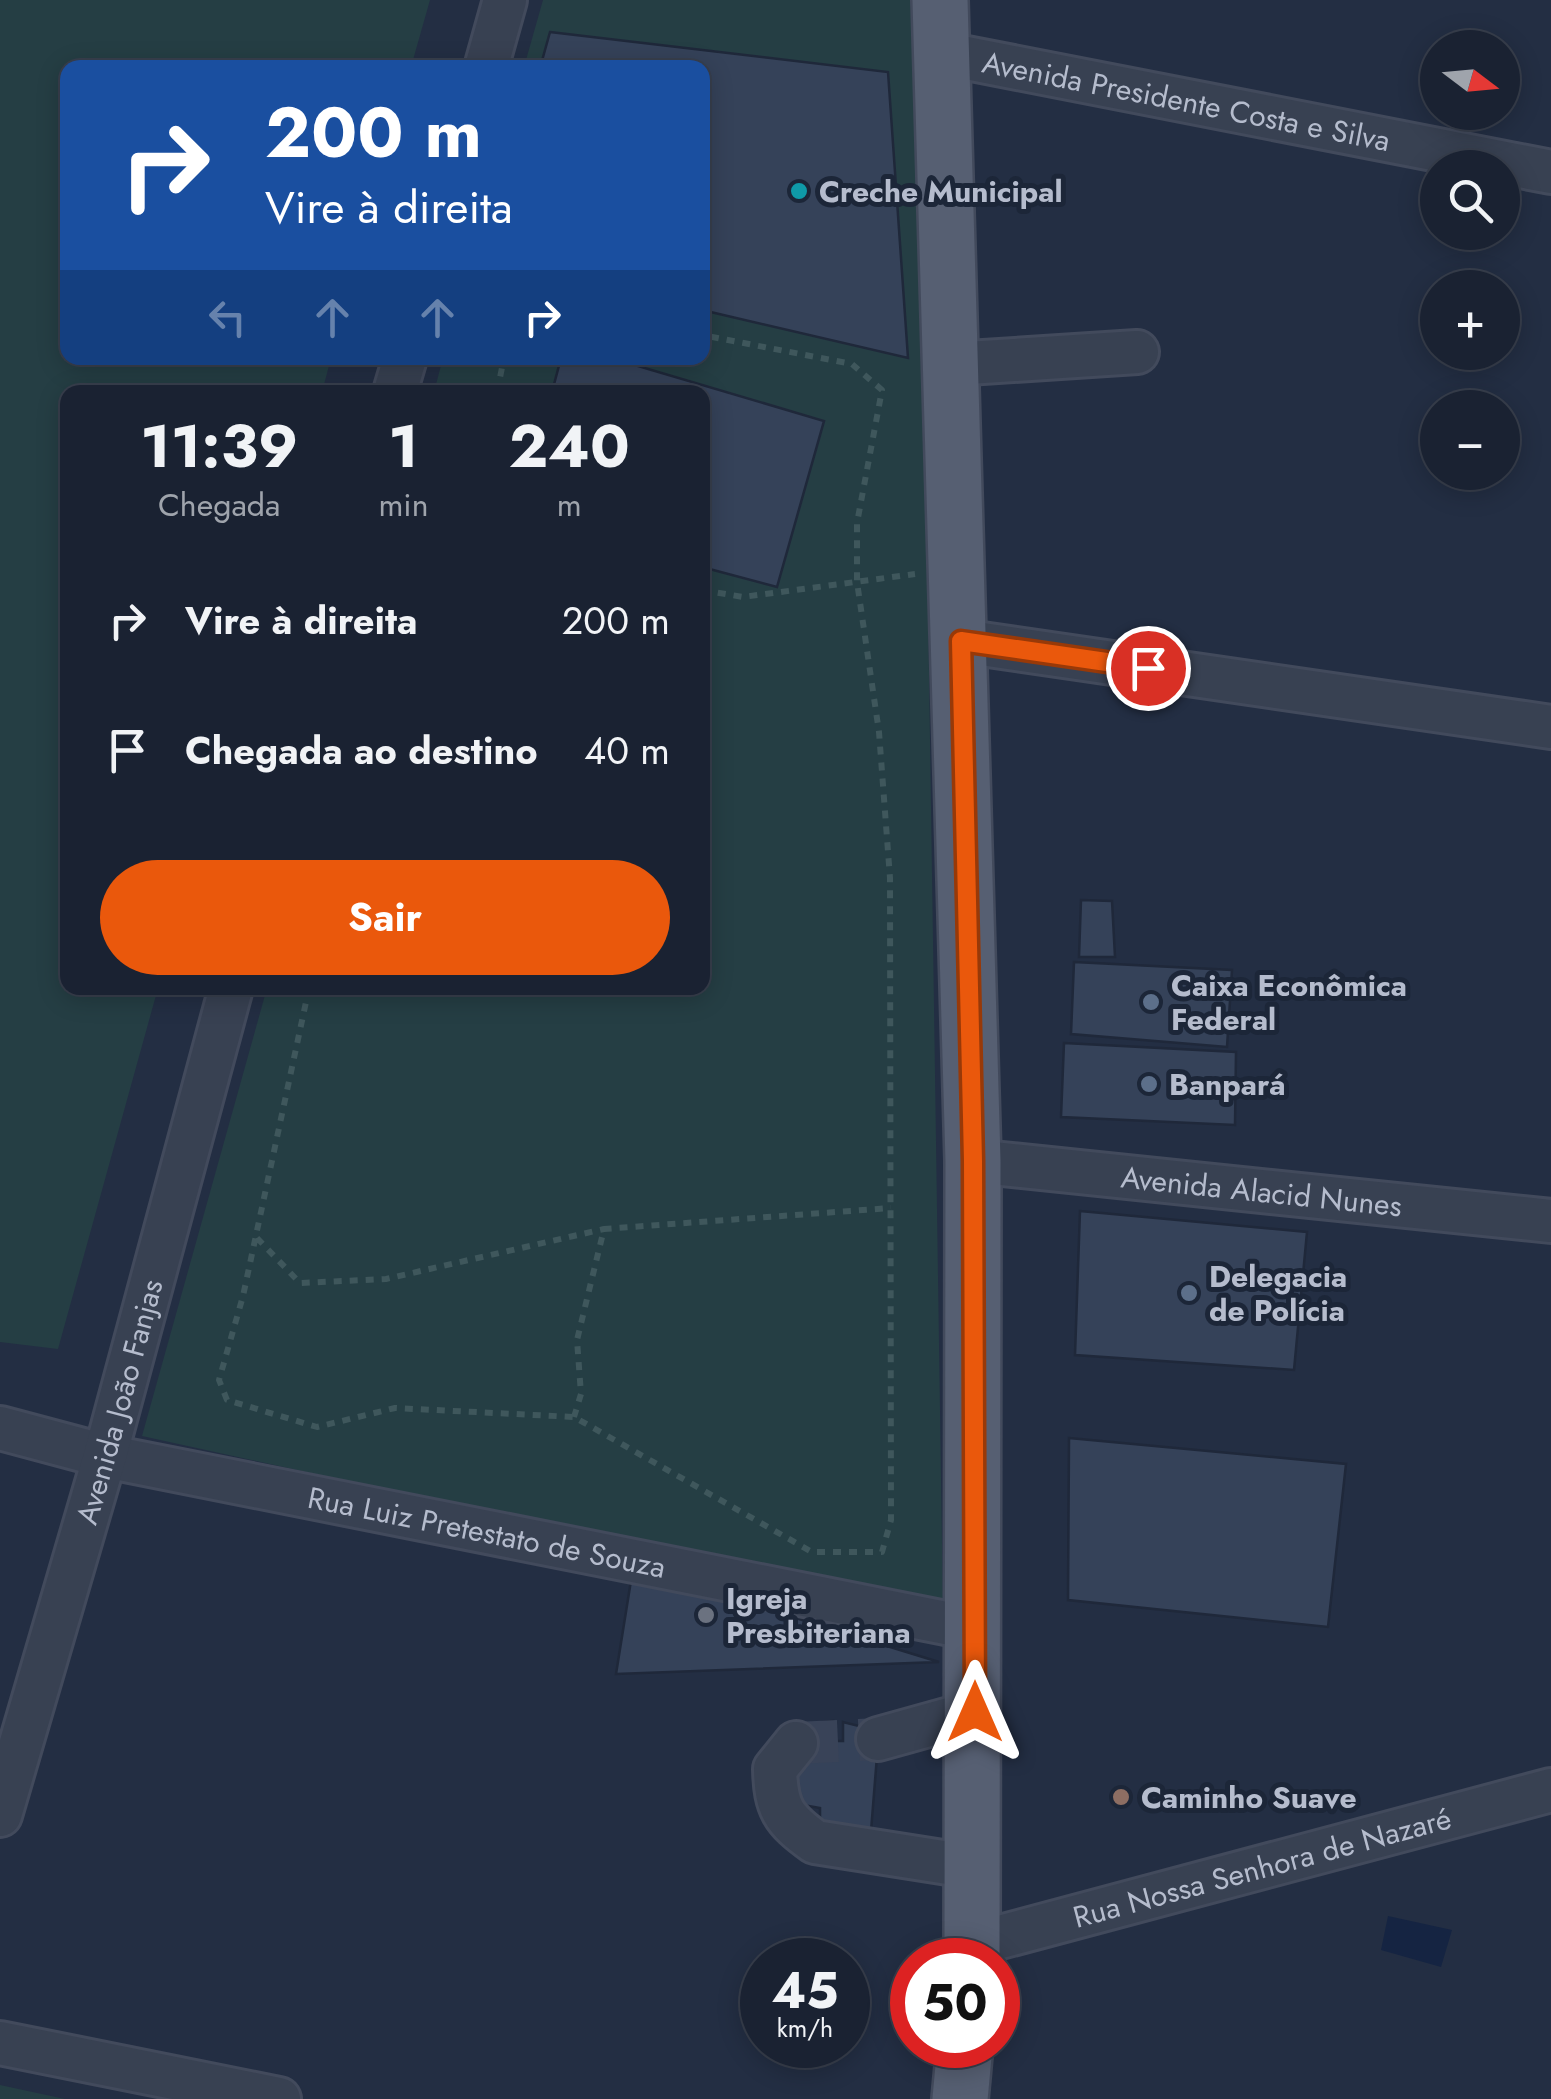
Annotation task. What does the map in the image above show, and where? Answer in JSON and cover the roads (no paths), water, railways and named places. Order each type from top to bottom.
[{"type":"main road","points":[[941,26],[973,1161],[973,1938]]},
{"type":"main road","points":[[960,2099],[963,2068]]},
{"type":"street","points":[[488,60],[506,0]]},
{"type":"street","name":"Avenida Presidente Costa e Silva","points":[[941,26],[1551,172]]},
{"type":"street","points":[[952,364],[1137,352]]},
{"type":"street","points":[[961,641],[1551,728]]},
{"type":"street","name":"Avenida João Fanjas","points":[[0,1815],[105,1456],[230,995]]},
{"type":"street","name":"Avenida Alacid Nunes","points":[[973,1161],[1551,1221]]},
{"type":"street","name":"Rua Luiz Pretestato de Souza","points":[[0,1428],[105,1456],[976,1629]]},
{"type":"street","points":[[878,1739],[975,1712]]},
{"type":"street","points":[[796,1744],[774,1769],[776,1803],[795,1828],[815,1842],[974,1867]]},
{"type":"street","name":"Rua Nossa Senhora de Nazaré","points":[[1020,1939],[1551,1790]]},
{"type":"street","points":[[0,2043],[279,2099]]},
{"type":"water","points":[[1388,1916],[1452,1930],[1441,1967],[1381,1950]]},
{"type":"tunnel","points":[[796,1743],[878,1739]]},
{"type":"place","name":"Creche Municipal","points":[[799,191]]},
{"type":"place","name":"Caixa Econômica Federal","points":[[1151,1002]]},
{"type":"place","name":"Banpará","points":[[1149,1084]]},
{"type":"place","name":"Delegacia de Polícia","points":[[1189,1293]]},
{"type":"place","name":"Igreja Presbiteriana","points":[[706,1615]]},
{"type":"place","name":"Caminho Suave","points":[[1121,1797]]}]
